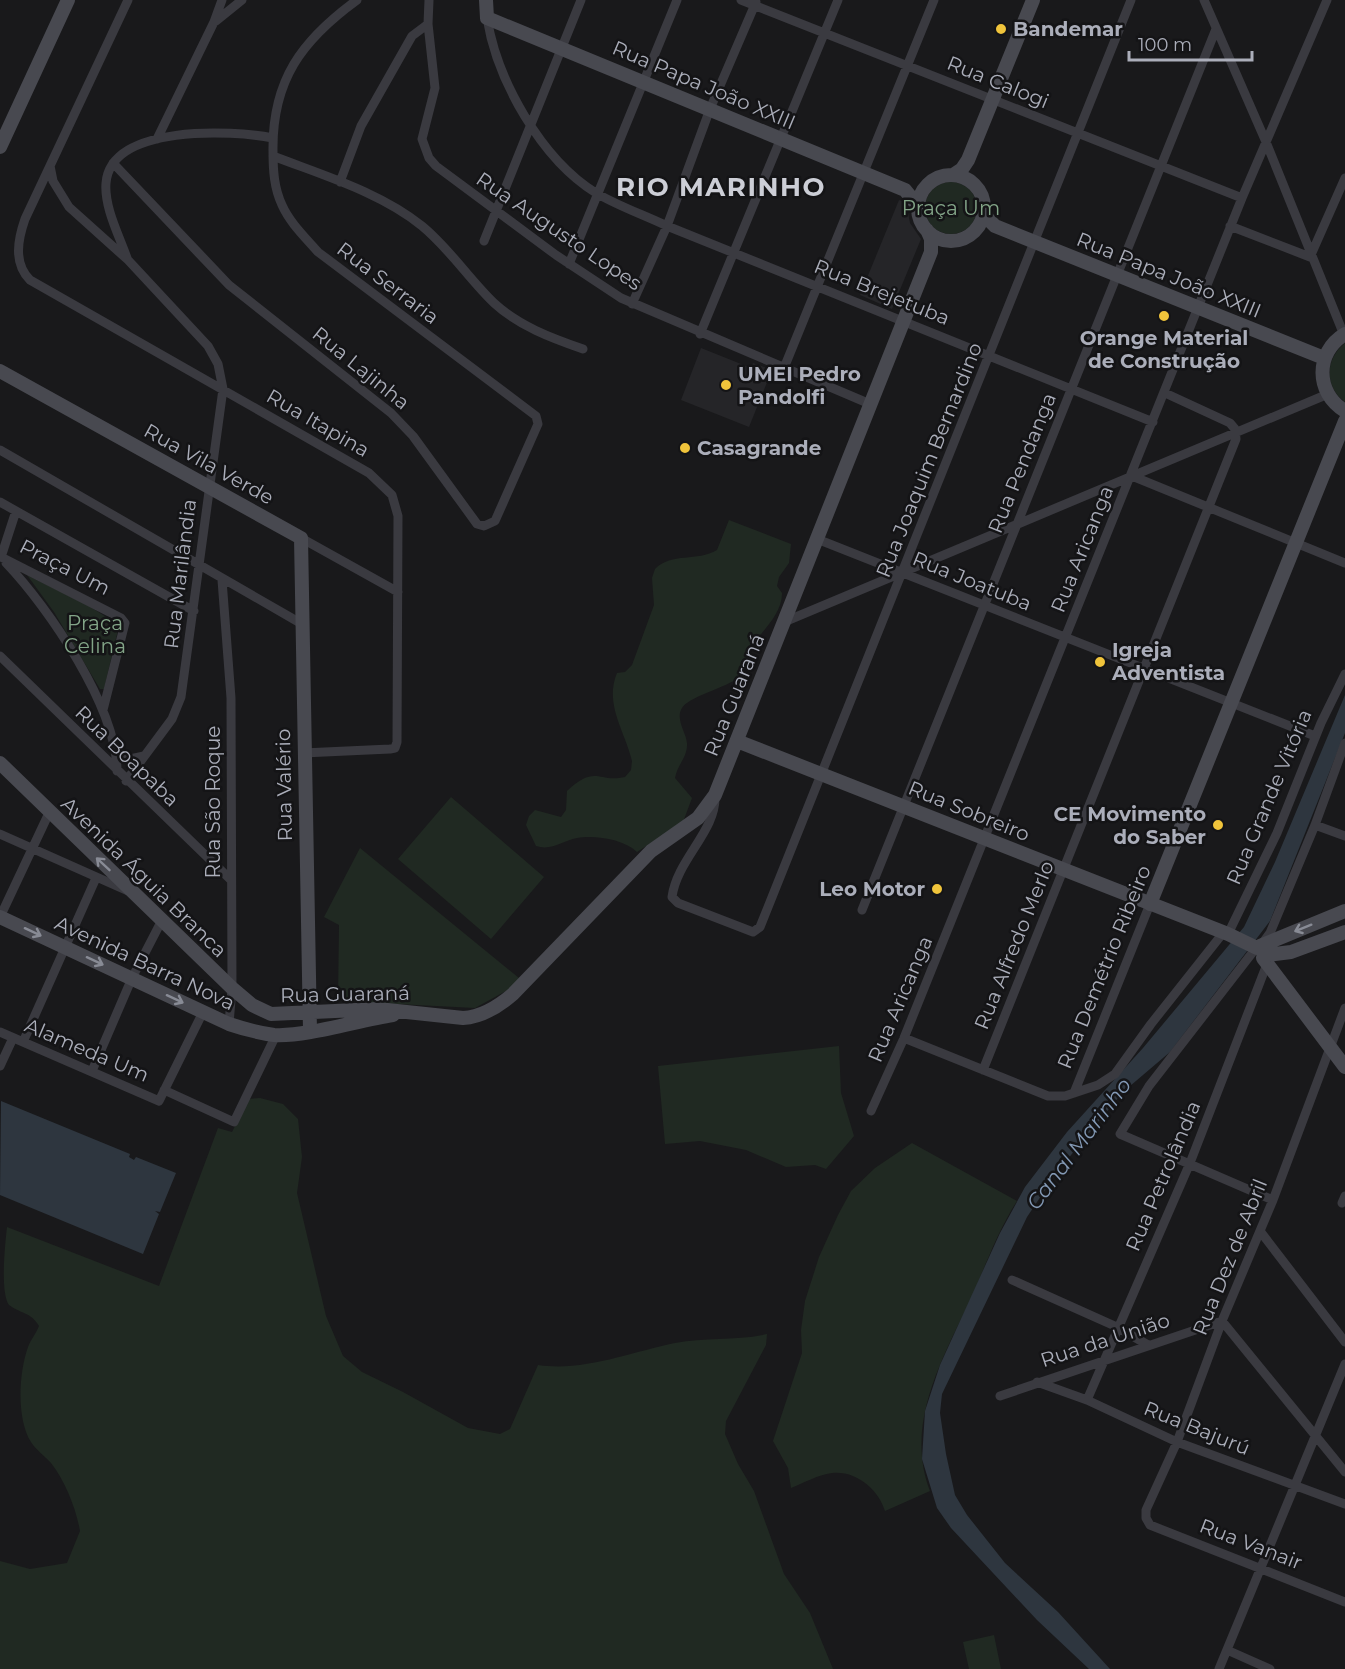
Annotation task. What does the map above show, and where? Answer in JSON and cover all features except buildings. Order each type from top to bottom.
[{"type":"street","points":[[0,147],[68,0]]},
{"type":"street","name":"Rua Itapina","points":[[128,0],[20,231],[18,253],[25,274],[369,473],[392,495],[398,516],[397,742],[394,748],[303,753]]},
{"type":"street","points":[[157,139],[214,22],[222,0]]},
{"type":"street","points":[[214,22],[242,0]]},
{"type":"street","name":"Rua Serraria","points":[[357,0],[316,33],[293,63],[282,87],[273,138],[276,187],[282,204],[290,219],[318,252],[538,420]]},
{"type":"street","points":[[340,182],[361,126],[412,36],[428,24],[429,0]]},
{"type":"street","points":[[486,0],[487,18]]},
{"type":"street","points":[[484,242],[580,0]]},
{"type":"street","points":[[569,264],[677,0]]},
{"type":"street","name":"Rua Calogi","points":[[741,0],[756,3],[825,33],[1242,198]]},
{"type":"street","points":[[700,334],[838,0]]},
{"type":"street","points":[[784,368],[934,0]]},
{"type":"street","points":[[953,241],[939,239],[927,230],[920,218],[918,206],[927,186],[938,177],[953,175],[962,169],[968,160],[1033,0]]},
{"type":"street","name":"Rua Joaquim Bernardino","points":[[715,795],[711,819],[683,865],[672,897],[675,901],[698,911],[750,932],[756,931],[760,927],[990,356],[1076,132],[1131,0]]},
{"type":"street","points":[[1204,0],[1266,142],[1310,256],[1344,334],[1332,345],[1324,358],[1322,376],[1328,394],[1345,411]]},
{"type":"street","name":"Rua Aricanga","points":[[871,1111],[904,1038],[1230,226],[1327,0]]},
{"type":"street","points":[[632,304],[667,226],[710,109],[756,3]]},
{"type":"street","name":"Rua Papa João XXIII","points":[[487,18],[905,190],[918,206]]},
{"type":"street","name":"Rua Brejetuba","points":[[487,18],[501,64],[520,111],[530,127],[570,172],[597,194],[667,226],[1153,422]]},
{"type":"street","name":"Rua Augusto Lopes","points":[[428,24],[435,88],[423,128],[423,148],[429,158],[445,174],[606,290],[700,334],[870,404]]},
{"type":"street","name":"Rua Pendanga","points":[[862,910],[1216,29]]},
{"type":"street","points":[[128,260],[106,192],[106,181],[113,163],[127,149],[157,139],[227,132],[273,138]]},
{"type":"street","points":[[273,156],[340,182],[401,211],[423,227],[486,295],[514,319],[537,332],[583,349]]},
{"type":"street","points":[[968,160],[970,181]]},
{"type":"street","name":"Rua Lajinha","points":[[113,163],[229,285],[391,413],[413,436],[477,524],[489,525],[499,516],[538,420]]},
{"type":"street","name":"Rua Marilândia","points":[[50,164],[52,181],[69,207],[128,260],[208,346],[218,364],[223,389],[208,485],[201,567],[181,697],[172,719],[126,781]]},
{"type":"street","points":[[929,257],[938,247],[964,239],[976,230],[984,210],[982,195],[970,181],[953,175]]},
{"type":"street","points":[[1310,256],[1345,178]]},
{"type":"street","points":[[905,190],[927,186]]},
{"type":"street","name":"Rua Papa João XXIII","points":[[984,210],[989,221],[999,228]]},
{"type":"street","name":"Rua Papa João XXIII","points":[[976,230],[988,226],[999,228],[1324,358]]},
{"type":"street","points":[[1230,226],[1310,256]]},
{"type":"street","name":"Rua Guaraná","points":[[265,1013],[378,1009],[473,1017],[504,1001],[651,852],[698,818],[715,795],[929,257],[932,244],[927,230]]},
{"type":"street","name":"Rua Vila Verde","points":[[0,371],[398,592]]},
{"type":"street","points":[[1164,393],[1230,423],[1236,433]]},
{"type":"street","points":[[784,622],[1328,394]]},
{"type":"street","name":"Rua Demétrio Ribeiro","points":[[1074,1093],[1345,421]]},
{"type":"street","name":"Rua Alfredo Merlo","points":[[983,1070],[1235,443],[1236,433]]},
{"type":"street","points":[[0,450],[222,580],[302,624]]},
{"type":"street","points":[[1131,476],[1345,563]]},
{"type":"street","points":[[0,502],[194,611]]},
{"type":"street","points":[[16,511],[0,556],[32,591],[73,655],[104,710],[117,753],[117,771]]},
{"type":"street","name":"Rua Valério","points":[[301,538],[303,753],[310,1031]]},
{"type":"street","name":"Rua Joatuba","points":[[817,539],[1316,736]]},
{"type":"street","name":"Praça Um","points":[[0,556],[121,618],[125,629],[104,710]]},
{"type":"street","name":"Rua São Roque","points":[[222,580],[231,698],[232,988],[229,1024]]},
{"type":"street","name":"Rua Boapaba","points":[[0,656],[126,781],[230,879]]},
{"type":"street","name":"Rua Grande Vitória","points":[[904,1038],[1051,1097],[1074,1093],[1104,1082],[1119,1069],[1144,1032],[1228,934],[1277,833],[1316,736],[1345,674]]},
{"type":"street","name":"Rua Sobreiro","points":[[737,741],[1228,934],[1261,952]]},
{"type":"street","points":[[1273,1200],[1120,1134],[1149,1086],[1272,936],[1344,747]]},
{"type":"street","points":[[117,753],[130,759],[144,756]]},
{"type":"street","name":"Avenida Águia Branca","points":[[0,763],[232,988],[265,1013]]},
{"type":"street","points":[[0,917],[49,813]]},
{"type":"street","points":[[1315,825],[1345,836]]},
{"type":"street","points":[[0,834],[136,894]]},
{"type":"street","points":[[23,1042],[67,948],[96,878]]},
{"type":"street","points":[[1272,936],[1345,911]]},
{"type":"street","name":"Avenida Barra Nova","points":[[0,917],[229,1024],[276,1035]]},
{"type":"street","points":[[92,1071],[132,978],[162,920]]},
{"type":"street","points":[[1261,952],[1300,950],[1345,932]]},
{"type":"street","points":[[1261,952],[1345,1068]]},
{"type":"street","name":"Rua Petrolândia","points":[[1087,1400],[1190,1163],[1261,952]]},
{"type":"street","name":"Rua Dez de Abril","points":[[1146,1518],[1146,1510],[1177,1442],[1222,1321],[1273,1200],[1345,1008]]},
{"type":"street","points":[[164,1090],[203,1012]]},
{"type":"street","points":[[256,1032],[262,1025],[265,1013]]},
{"type":"street","name":"Rua Guaraná","points":[[276,1035],[390,1016],[425,1013]]},
{"type":"street","name":"Alameda Um","points":[[0,1032],[159,1101],[164,1090],[234,1122],[276,1035]]},
{"type":"street","points":[[0,1066],[13,1038]]},
{"type":"street","points":[[1260,1231],[1345,1342]]},
{"type":"street","points":[[1012,1280],[1117,1327],[1148,1345]]},
{"type":"street","points":[[1222,1321],[1345,1472]]},
{"type":"street","name":"Rua da União","points":[[1000,1396],[1222,1321]]},
{"type":"street","points":[[1220,1669],[1260,1566],[1345,1364]]},
{"type":"street","name":"Rua Bajurú","points":[[1037,1382],[1087,1400],[1177,1442],[1345,1504]]},
{"type":"street","name":"Rua Vanair","points":[[1146,1518],[1149,1525],[1260,1566],[1345,1602]]},
{"type":"street","points":[[1227,1650],[1270,1669]]},
{"type":"shaded area","points":[[899,200],[906,203],[910,223],[921,239],[892,309],[860,295]]},
{"type":"shaded area","name":"UMEI Pedro Pandolfi","points":[[701,348],[751,368],[753,363],[772,370],[749,427],[681,400]]},
{"type":"green space","name":"Praça Um","points":[[946,182],[956,182],[970,189],[977,208],[970,227],[956,234],[946,234],[936,230],[929,223],[925,213],[925,203],[929,193],[936,186]]},
{"type":"green space","points":[[1345,343],[1345,402],[1333,388],[1330,372],[1338,349]]},
{"type":"green space","points":[[729,520],[791,544],[789,563],[779,577],[777,586],[782,593],[779,608],[751,648],[739,677],[685,704],[680,712],[687,748],[675,778],[692,798],[683,822],[637,852],[617,841],[592,837],[577,838],[547,847],[536,846],[526,825],[529,816],[535,810],[561,817],[566,810],[567,791],[584,778],[591,776],[625,777],[631,770],[632,761],[614,707],[614,684],[617,673],[625,672],[632,665],[654,605],[652,578],[655,569],[669,561],[701,556],[717,550]]},
{"type":"green space","name":"Praça Celina","points":[[27,575],[89,606],[117,624],[118,630],[104,689],[100,689],[54,612]]},
{"type":"green space","points":[[451,797],[544,877],[491,939],[398,859]]},
{"type":"green space","points":[[360,848],[519,978],[513,987],[475,1008],[338,1001],[339,925],[324,917]]},
{"type":"green space","points":[[839,1046],[841,1093],[854,1136],[826,1169],[815,1165],[786,1167],[746,1150],[700,1141],[665,1144],[658,1066]]},
{"type":"green space","points":[[260,1098],[283,1104],[298,1119],[302,1157],[297,1193],[326,1316],[343,1356],[362,1372],[468,1428],[500,1434],[510,1429],[538,1365],[572,1366],[675,1343],[767,1334],[766,1345],[726,1421],[725,1434],[738,1464],[754,1491],[784,1574],[810,1613],[833,1669],[0,1669],[0,1561],[30,1569],[67,1563],[80,1531],[73,1504],[65,1486],[51,1463],[31,1442],[23,1421],[20,1395],[25,1357],[39,1326],[29,1316],[9,1305],[6,1299],[4,1268],[7,1227],[159,1286],[218,1128],[232,1132],[249,1099]]},
{"type":"green space","points":[[912,1143],[1017,1201],[994,1245],[931,1388],[922,1439],[923,1465],[930,1491],[885,1511],[872,1489],[850,1475],[826,1474],[791,1488],[788,1468],[773,1441],[802,1353],[801,1330],[805,1301],[819,1257],[838,1215],[851,1191],[875,1168]]},
{"type":"green space","points":[[994,1635],[1001,1669],[969,1669],[963,1642]]},
{"type":"water","name":"Canal Marinho","points":[[1345,695],[1345,733],[1270,921],[1170,1052],[1123,1092],[1057,1172],[1027,1217],[942,1394],[940,1413],[955,1495],[967,1515],[1005,1563],[1058,1612],[1110,1669],[1089,1669],[1037,1620],[951,1528],[937,1508],[922,1459],[925,1411],[940,1365],[1000,1233],[1025,1187],[1067,1132],[1143,1048],[1244,927],[1275,862]]},
{"type":"water","points":[[1,1101],[130,1154],[129,1157],[134,1160],[136,1157],[176,1173],[160,1212],[155,1211],[159,1214],[143,1254],[0,1195]]},
{"type":"place","name":"Bandemar","points":[[1001,29]]},
{"type":"place","name":"Orange Material de Construção","points":[[1164,316]]},
{"type":"place","name":"UMEI Pedro Pandolfi","points":[[726,385]]},
{"type":"place","name":"Casagrande","points":[[685,448]]},
{"type":"place","name":"Igreja Adventista","points":[[1100,662]]},
{"type":"place","name":"CE Movimento do Saber","points":[[1218,825]]},
{"type":"place","name":"Leo Motor","points":[[937,889]]},
{"type":"district","name":"RIO MARINHO","points":[[721,187]]}]
